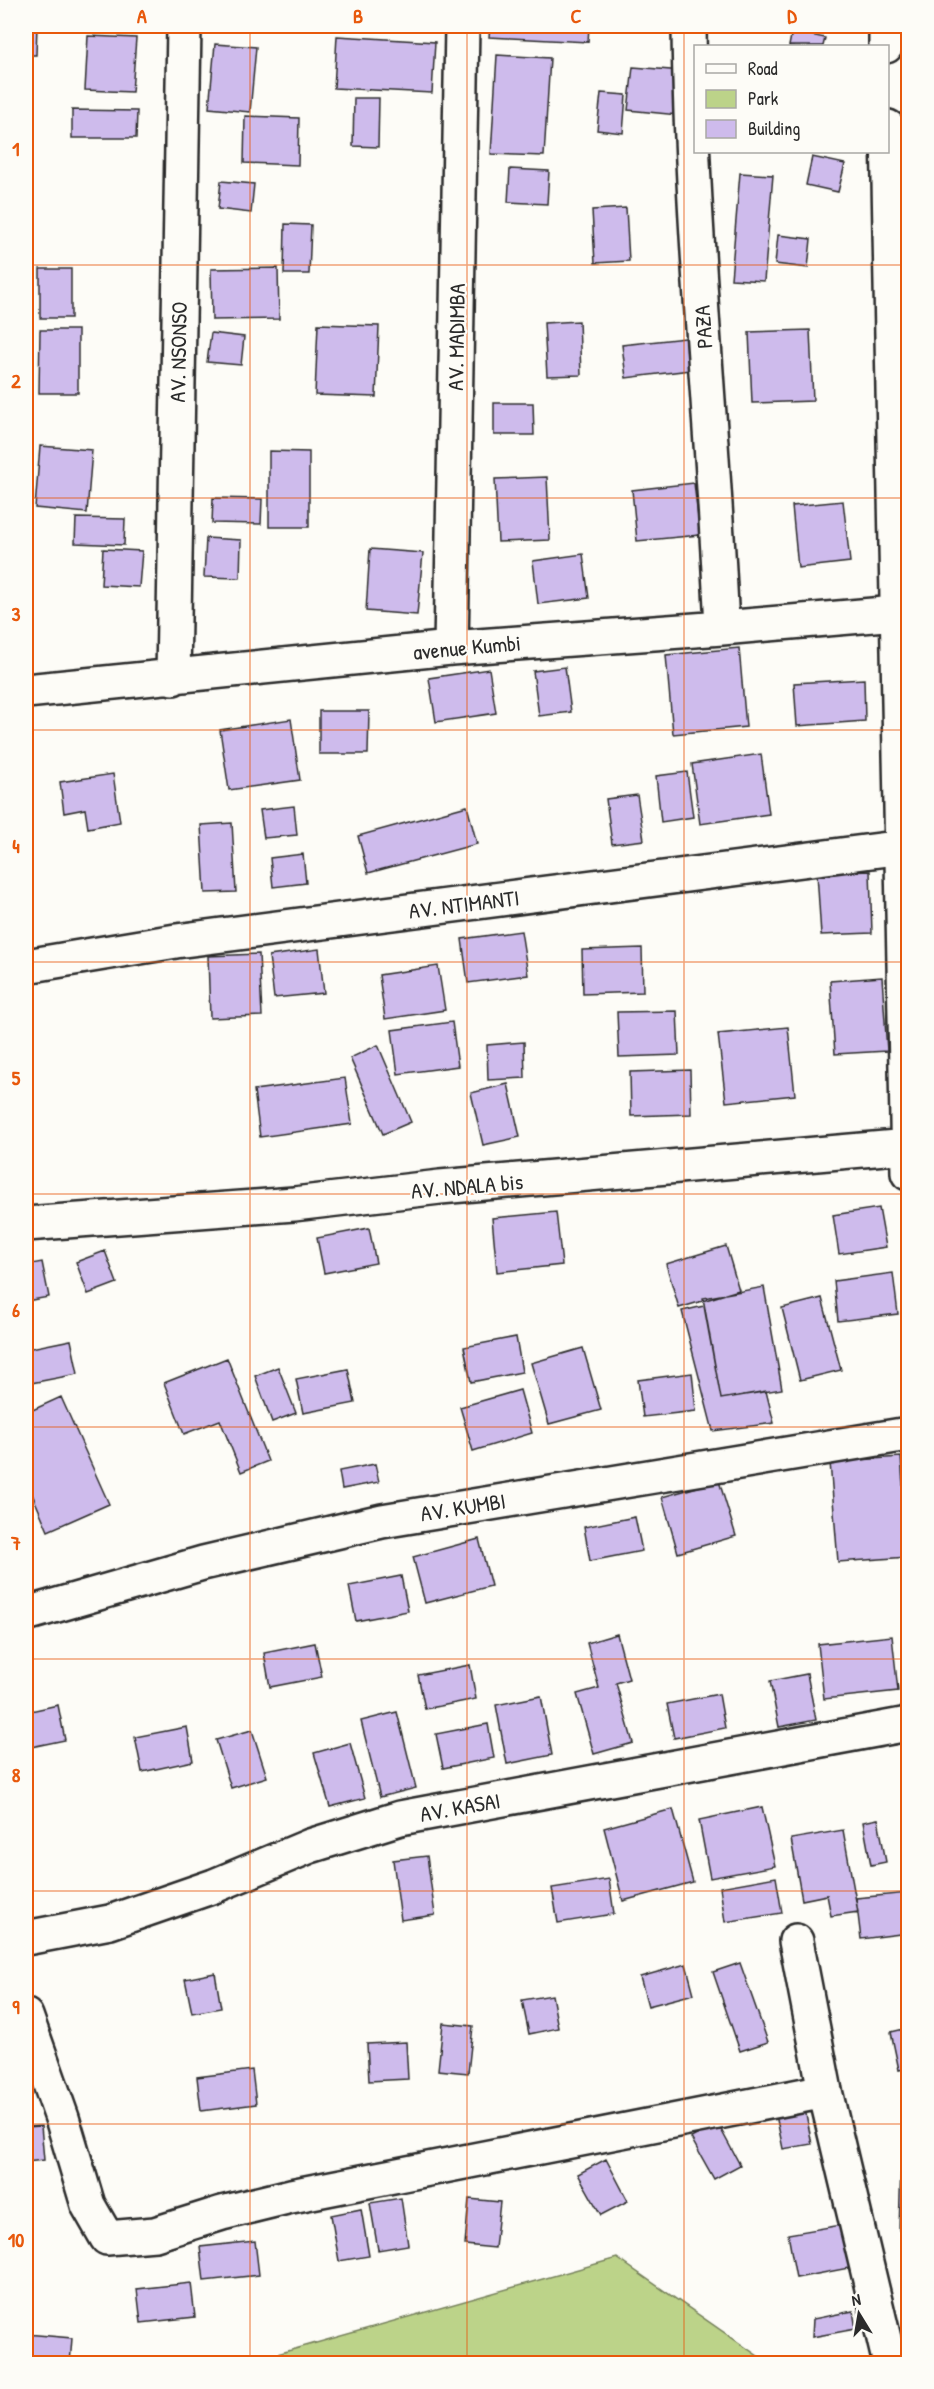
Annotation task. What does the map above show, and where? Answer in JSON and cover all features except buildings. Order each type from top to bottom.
[{"type":"street","name":"AV. NSONSO","points":[[173,678],[184,26]]},
{"type":"street","name":"AV. MADIMBA","points":[[451,648],[462,26]]},
{"type":"street","name":"PAZA","points":[[689,26],[694,141]]},
{"type":"street","points":[[886,26],[886,45]]},
{"type":"street","name":"PAZA","points":[[695,153],[701,301],[716,491],[722,628]]},
{"type":"street","points":[[889,153],[903,612],[903,847],[908,1155]]},
{"type":"street","name":"avenue Kumbi","points":[[26,691],[173,678],[451,648],[903,612]]},
{"type":"street","name":"AV. NTIMANTI","points":[[26,966],[188,939],[903,847]]},
{"type":"street","name":"AV. NDALA bis","points":[[26,1224],[294,1204],[440,1187],[908,1155]]},
{"type":"street","name":"AV. KUMBI","points":[[26,1614],[203,1563],[382,1521],[909,1434]]},
{"type":"street","name":"AV. KASAI","points":[[26,1938],[110,1922],[214,1886],[310,1845],[400,1818],[909,1724]]},
{"type":"street","points":[[796,1941],[825,2091],[890,2364]]},
{"type":"street","points":[[26,2016],[62,2118],[88,2205],[107,2238],[155,2234],[222,2213],[291,2196],[825,2091]]},
{"type":"green space","points":[[617,2258],[768,2363],[245,2363]]}]
